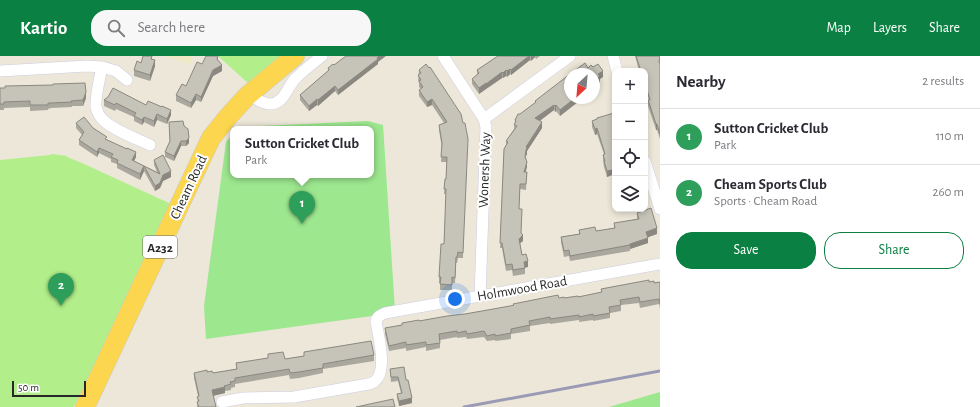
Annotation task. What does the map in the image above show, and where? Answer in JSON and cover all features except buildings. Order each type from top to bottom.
[{"type":"highway","name":"Cheam Road","points":[[85,407],[211,138],[227,118],[250,94],[295,56]]},
{"type":"street","points":[[250,94],[265,104],[274,104],[278,102],[282,99],[295,78],[322,56]]},
{"type":"street","name":"Wonersh Way","points":[[443,56],[484,119],[486,127],[480,296]]},
{"type":"street","points":[[484,119],[570,56]]},
{"type":"street","points":[[613,56],[616,68]]},
{"type":"street","points":[[0,71],[87,66],[102,67],[116,71],[127,80]]},
{"type":"street","points":[[102,67],[96,107],[102,120],[150,145]]},
{"type":"street","points":[[648,171],[660,209]]},
{"type":"street","name":"Holmwood Road","points":[[222,402],[243,398],[294,397],[370,384],[379,376],[382,366],[382,356],[376,321],[379,315],[385,313],[660,264]]},
{"type":"shaded area","points":[[165,56],[192,56],[190,65]]},
{"type":"green space","points":[[218,56],[282,56],[249,84]]},
{"type":"green space","points":[[368,121],[383,125],[395,311],[379,315],[206,339],[204,306],[226,142],[230,137],[230,178],[374,178],[374,126],[260,126]]},
{"type":"green space","points":[[52,154],[67,156],[171,204],[74,407],[0,407],[0,160]]},
{"type":"green space","points":[[660,392],[660,407],[609,407]]},
{"type":"railway","points":[[464,407],[660,371]]},
{"type":"place","name":"Sutton Cricket Club","points":[[302,224]]},
{"type":"place","name":"Cheam Sports Club","points":[[61,306]]}]
